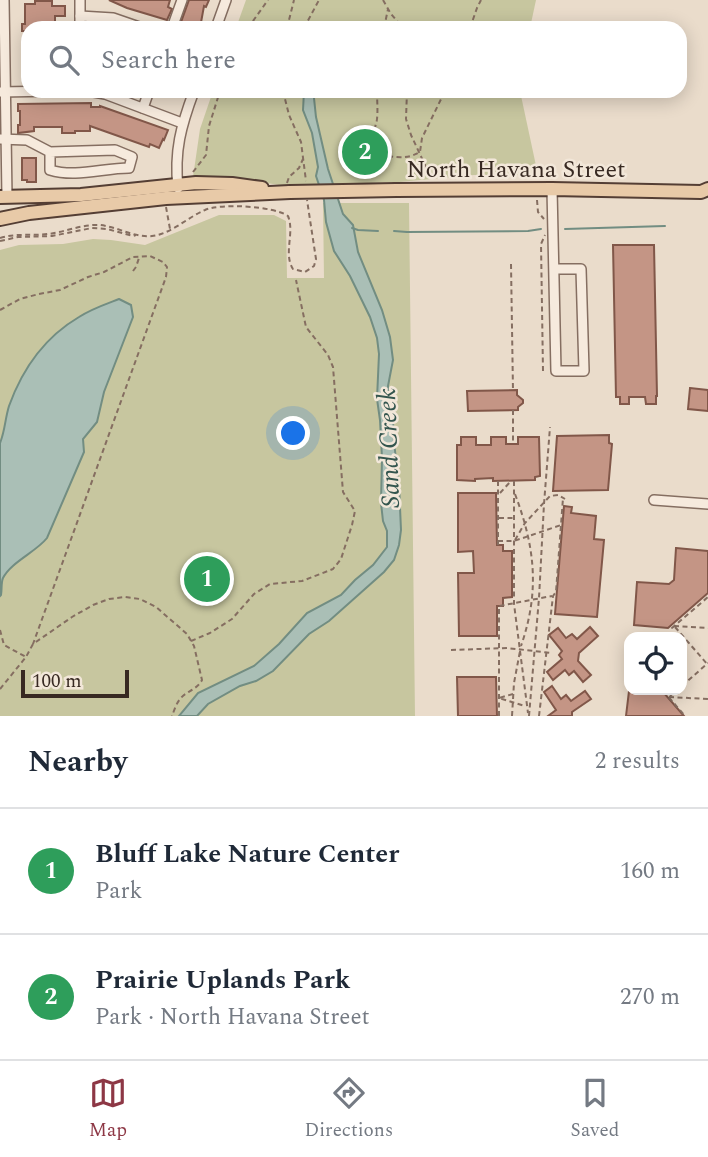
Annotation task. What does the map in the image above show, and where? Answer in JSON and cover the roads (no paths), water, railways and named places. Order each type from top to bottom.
[{"type":"main road","name":"North Havana Street","points":[[4,197],[288,189],[706,192]]},
{"type":"main road","name":"North Havana Street","points":[[0,219],[178,191]]},
{"type":"street","points":[[4,0],[4,197]]},
{"type":"street","points":[[80,0],[80,21]]},
{"type":"street","points":[[174,21],[182,0]]},
{"type":"street","points":[[218,21],[226,0]]},
{"type":"street","points":[[80,16],[122,21]]},
{"type":"street","points":[[3,92],[21,92]]},
{"type":"street","points":[[116,98],[182,122]]},
{"type":"street","points":[[143,108],[147,98]]},
{"type":"street","points":[[178,191],[176,160],[182,122],[191,98]]},
{"type":"street","points":[[3,139],[27,140],[50,152],[115,150],[132,157],[129,168],[61,173],[50,170],[50,152]]},
{"type":"street","points":[[552,189],[556,371],[584,371],[581,269],[554,269]]},
{"type":"street","points":[[654,500],[708,504]]},
{"type":"water","name":"Sand Creek","points":[[304,98],[314,98],[328,169],[343,214],[353,225],[358,252],[390,337],[393,360],[388,386],[399,485],[399,545],[394,560],[384,572],[329,621],[309,634],[273,671],[208,704],[197,716],[179,716],[198,693],[254,666],[279,644],[307,613],[341,595],[373,565],[387,547],[387,531],[381,503],[377,338],[350,276],[334,251],[326,222],[324,200],[316,176],[318,167],[312,133],[303,110]]},
{"type":"water","points":[[119,299],[131,305],[133,317],[104,392],[97,422],[83,439],[84,452],[47,538],[7,572],[2,580],[0,596],[0,443],[9,406],[28,367],[45,344],[84,314]]},
{"type":"waterway","points":[[565,229],[665,226]]},
{"type":"waterway","points":[[352,228],[378,231]]},
{"type":"waterway","points":[[394,231],[541,229]]},
{"type":"place","name":"Prairie Uplands Park","points":[[365,152]]},
{"type":"place","name":"Bluff Lake Nature Center","points":[[207,579]]}]
